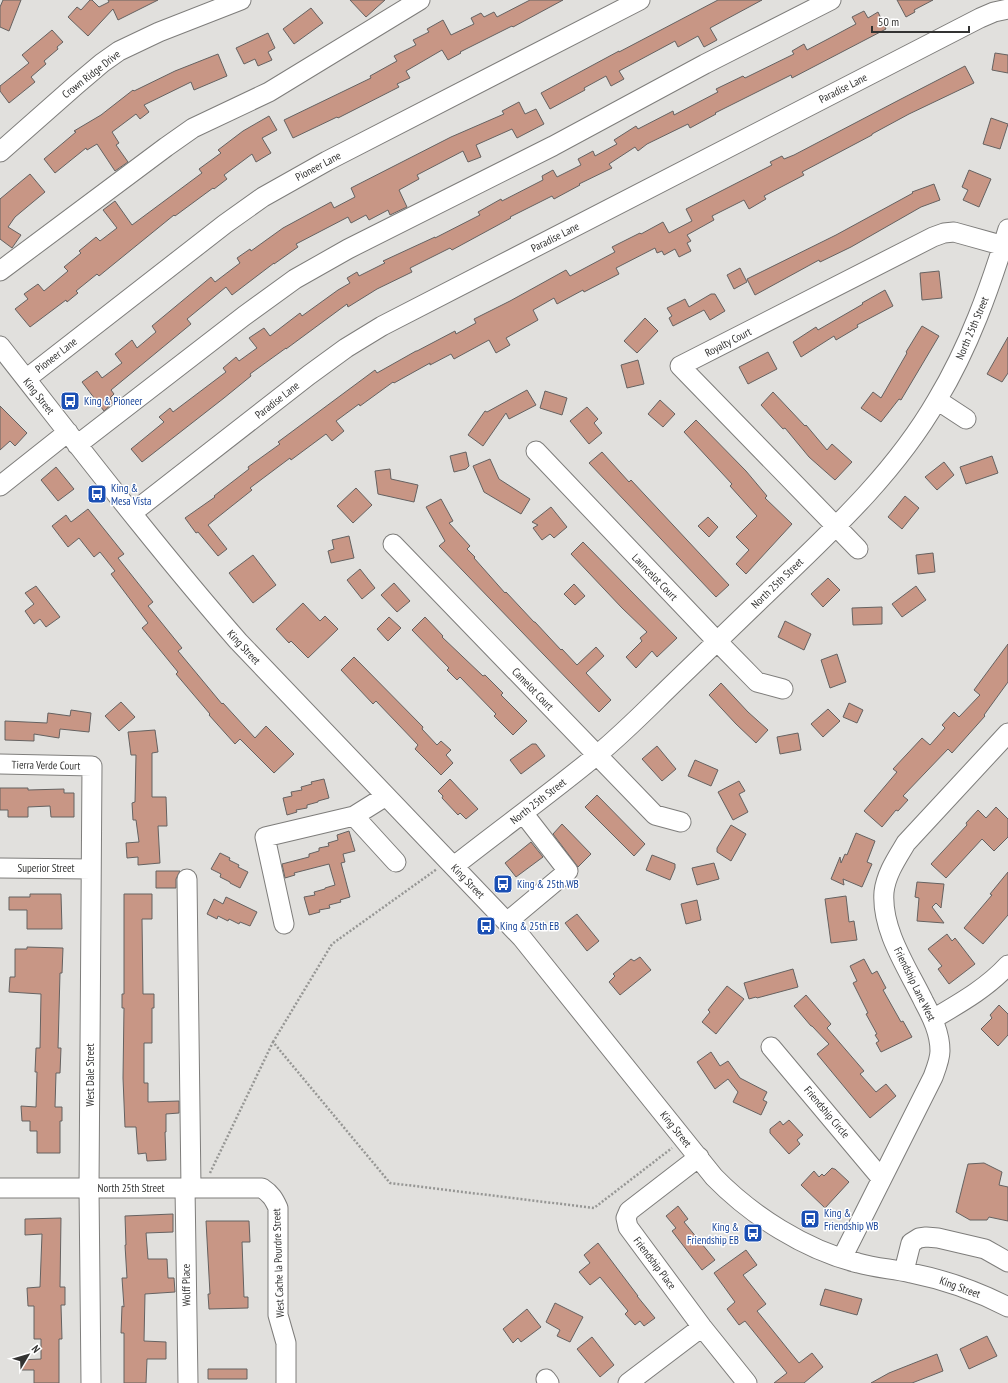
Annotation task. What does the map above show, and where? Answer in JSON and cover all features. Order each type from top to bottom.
[{"type":"street","name":"Crown Ridge Drive","points":[[0,152],[76,85],[119,51],[159,32],[241,0]]},
{"type":"street","points":[[0,272],[193,128],[269,92],[420,0]]},
{"type":"street","name":"Pioneer Lane","points":[[26,379],[225,224],[263,197],[327,161],[640,0]]},
{"type":"street","points":[[0,486],[73,439],[295,279],[348,249],[553,146],[705,64],[831,0]]},
{"type":"street","name":"Paradise Lane","points":[[132,513],[309,375],[346,348],[382,326],[980,18],[994,12],[1008,9]]},
{"type":"street","name":"Royalty Court","points":[[858,548],[680,366],[933,237],[954,232],[1006,240]]},
{"type":"street","name":"North 25th Street","points":[[451,863],[523,813],[597,755],[633,723],[836,526],[878,483],[898,458],[938,400],[968,341],[1006,240]]},
{"type":"street","name":"King Street","points":[[0,346],[195,592],[238,642],[522,938],[683,1139],[723,1186],[748,1208],[772,1225],[823,1252],[858,1263],[904,1271],[962,1286],[1008,1307]]},
{"type":"street","points":[[938,400],[966,419]]},
{"type":"street","name":"Launcelot Court","points":[[536,451],[757,682],[783,689]]},
{"type":"street","name":"Camelot Court","points":[[393,544],[656,815],[681,822]]},
{"type":"street","name":"Friendship Lane West","points":[[842,1258],[933,1077],[938,1064],[940,1052],[940,1041],[933,1019],[891,935],[886,919],[884,891],[888,876],[894,861],[906,843],[1008,734]]},
{"type":"street","name":"Tierra Verde Court","points":[[0,764],[92,766]]},
{"type":"street","name":"West Dale Street","points":[[91,1383],[89,1188],[92,766]]},
{"type":"street","points":[[284,924],[265,837],[354,816],[386,796]]},
{"type":"street","points":[[507,922],[568,872],[523,813]]},
{"type":"street","points":[[354,816],[396,862]]},
{"type":"street","name":"Superior Street","points":[[0,868],[91,869]]},
{"type":"street","name":"Wolff Place","points":[[187,879],[193,1188],[188,1383]]},
{"type":"street","points":[[933,1019],[977,992],[997,977],[1008,965]]},
{"type":"street","name":"Friendship Circle","points":[[771,1047],[881,1178]]},
{"type":"street","name":"Friendship Place","points":[[699,1157],[628,1211],[626,1218],[628,1227],[702,1327],[747,1383]]},
{"type":"street","name":"North 25th Street","points":[[0,1188],[262,1188]]},
{"type":"street","name":"West Cache la Pourdre Street","points":[[262,1188],[274,1198],[278,1208],[278,1315],[286,1343],[286,1383]]},
{"type":"street","points":[[904,1271],[911,1243],[919,1238],[926,1237],[938,1238],[985,1249],[1008,1262]]},
{"type":"street","points":[[628,1383],[702,1327]]},
{"type":"path","points":[[193,1188],[273,1042],[332,944],[451,863]]},
{"type":"path","points":[[273,1042],[390,1184],[594,1208],[683,1139]]},
{"type":"building","points":[[3,0],[21,0],[9,31],[0,27],[0,7]]},
{"type":"building","points":[[90,0],[92,0],[99,7],[109,2],[108,0],[158,0],[118,20],[113,9],[88,36],[68,17],[77,7],[81,10]]},
{"type":"building","points":[[350,0],[385,0],[366,17]]},
{"type":"building","points":[[530,0],[563,0],[513,27],[512,26],[460,52],[461,53],[448,60],[442,50],[406,71],[410,78],[397,84],[399,87],[338,118],[337,117],[293,138],[284,120],[371,78],[370,76],[397,61],[394,56],[416,45],[413,40],[429,32],[427,29],[443,20],[451,35],[474,24],[471,18],[481,13],[484,17],[494,12],[497,17]]},
{"type":"building","points":[[718,0],[762,0],[710,28],[717,40],[704,47],[698,36],[678,47],[675,41],[619,71],[624,79],[611,86],[606,76],[584,88],[585,90],[550,109],[541,93]]},
{"type":"building","points":[[897,0],[933,0],[914,10],[915,12],[906,17]]},
{"type":"building","points":[[311,8],[323,23],[294,44],[283,29]]},
{"type":"building","points":[[864,11],[868,18],[878,12],[886,29],[792,78],[791,75],[715,113],[716,114],[690,128],[688,124],[647,144],[638,151],[635,147],[609,164],[612,168],[579,184],[580,185],[554,199],[552,196],[510,217],[511,218],[452,250],[450,248],[410,268],[412,272],[377,289],[348,307],[347,304],[250,374],[251,376],[224,398],[142,462],[131,449],[164,422],[159,417],[170,408],[173,412],[226,372],[223,368],[236,357],[239,361],[257,348],[249,338],[264,328],[270,336],[300,313],[302,316],[350,283],[347,278],[357,272],[359,276],[385,263],[383,261],[435,238],[480,215],[478,212],[501,199],[502,201],[543,180],[542,176],[553,170],[557,177],[581,165],[578,159],[593,151],[595,156],[617,144],[614,140],[636,126],[638,129],[673,111],[674,115],[718,92],[716,89],[743,76],[745,78],[794,54],[792,51],[804,44],[807,50],[856,24],[852,17]]},
{"type":"building","points":[[52,30],[63,42],[57,47],[58,49],[44,61],[46,64],[31,77],[35,82],[9,103],[0,91],[0,86],[29,63],[22,55]]},
{"type":"building","points":[[268,33],[275,48],[268,52],[272,60],[258,66],[255,59],[244,64],[236,48]]},
{"type":"building","points":[[995,53],[1008,55],[1008,73],[992,70]]},
{"type":"building","points":[[218,54],[227,76],[194,90],[191,82],[144,105],[149,112],[140,119],[136,114],[112,132],[119,143],[116,145],[128,162],[115,171],[97,144],[87,150],[86,148],[55,173],[44,159],[76,132],[74,131],[101,115],[133,90],[134,91],[175,71]]},
{"type":"building","points":[[965,66],[974,83],[909,114],[802,172],[804,175],[764,196],[766,199],[749,209],[744,200],[712,216],[714,220],[687,235],[691,241],[687,243],[691,251],[679,257],[675,249],[664,255],[662,251],[657,253],[655,248],[616,268],[619,274],[584,292],[583,290],[557,304],[554,298],[533,310],[538,320],[506,338],[510,345],[496,353],[489,340],[454,359],[451,354],[430,365],[430,363],[394,383],[393,382],[360,406],[359,404],[336,421],[344,431],[332,441],[326,434],[291,460],[290,458],[250,488],[252,490],[208,525],[227,549],[218,556],[198,532],[196,533],[185,518],[215,497],[214,496],[249,469],[248,467],[280,444],[278,442],[375,370],[377,373],[455,331],[456,334],[476,323],[474,319],[566,270],[570,276],[615,252],[612,247],[663,222],[669,233],[692,221],[686,209],[772,165],[770,162],[782,156],[784,159],[794,155]]},
{"type":"building","points":[[519,102],[525,114],[536,109],[544,124],[517,138],[512,129],[476,145],[481,157],[468,162],[463,151],[417,175],[419,179],[399,190],[407,207],[390,215],[388,210],[369,220],[366,215],[351,223],[348,217],[296,244],[298,247],[232,295],[226,287],[187,319],[191,324],[111,390],[114,394],[110,398],[113,403],[104,411],[82,382],[97,371],[102,378],[122,363],[115,354],[132,340],[137,348],[156,332],[152,326],[211,277],[215,282],[240,263],[237,258],[250,249],[251,251],[283,228],[331,202],[334,208],[355,197],[351,188],[451,137],[504,114],[502,111]]},
{"type":"building","points":[[269,116],[277,130],[262,138],[271,153],[256,162],[252,154],[224,175],[227,179],[175,216],[174,215],[99,276],[97,274],[76,291],[78,293],[67,302],[66,300],[30,327],[15,309],[28,299],[24,294],[38,284],[44,291],[68,271],[64,267],[81,253],[79,251],[96,237],[100,241],[117,228],[103,210],[115,201],[132,225],[202,173],[199,169],[221,153],[218,150],[243,131]]},
{"type":"building","points":[[991,118],[1008,124],[1000,149],[983,144]]},
{"type":"building","points":[[969,170],[991,179],[979,207],[963,200],[968,190],[962,187]]},
{"type":"building","points":[[30,174],[45,192],[15,217],[8,227],[21,235],[12,248],[0,239],[0,199]]},
{"type":"building","points":[[934,184],[940,200],[921,207],[851,247],[820,262],[819,260],[755,295],[747,279],[836,235],[913,193],[912,192]]},
{"type":"building","points":[[740,268],[747,282],[734,289],[727,275]]},
{"type":"building","points":[[939,271],[942,298],[922,300],[920,273]]},
{"type":"building","points":[[885,290],[893,306],[857,325],[858,327],[836,340],[834,336],[801,357],[793,342],[816,327],[818,330]]},
{"type":"building","points":[[711,294],[715,294],[725,311],[710,320],[704,310],[673,326],[669,318],[672,316],[667,308],[685,299],[689,307]]},
{"type":"building","points":[[645,318],[658,331],[637,353],[624,341]]},
{"type":"building","points":[[922,326],[939,336],[901,400],[899,399],[881,422],[861,408],[873,392],[881,398]]},
{"type":"building","points":[[1008,337],[1008,373],[1002,382],[987,374]]},
{"type":"building","points":[[768,352],[777,369],[748,384],[739,367]]},
{"type":"building","points":[[638,360],[644,384],[627,388],[621,365]]},
{"type":"building","points":[[527,390],[536,405],[509,419],[506,413],[483,446],[468,435],[485,411],[487,412]]},
{"type":"building","points":[[545,391],[567,398],[562,415],[540,408]]},
{"type":"building","points":[[773,392],[805,426],[806,425],[827,450],[832,444],[852,462],[835,480],[809,457],[785,428],[783,429],[761,405]]},
{"type":"building","points":[[660,400],[675,414],[663,427],[648,414]]},
{"type":"building","points":[[0,406],[27,433],[15,446],[10,441],[0,450]]},
{"type":"building","points":[[587,407],[598,419],[594,423],[602,433],[589,444],[570,421]]},
{"type":"building","points":[[696,420],[746,471],[767,496],[765,498],[792,524],[746,574],[736,564],[749,550],[736,537],[757,516],[730,486],[732,484],[684,432]]},
{"type":"building","points":[[466,452],[469,466],[466,469],[454,472],[450,456]]},
{"type":"building","points":[[602,452],[629,482],[631,480],[729,585],[716,597],[589,463]]},
{"type":"building","points":[[992,456],[998,473],[966,484],[960,467]]},
{"type":"building","points":[[490,459],[499,479],[530,499],[521,514],[484,492],[473,466]]},
{"type":"building","points":[[944,462],[954,475],[937,490],[925,477]]},
{"type":"building","points":[[56,467],[74,489],[58,501],[41,480]]},
{"type":"building","points":[[390,469],[391,479],[418,485],[414,502],[378,494],[375,471]]},
{"type":"building","points":[[356,488],[372,505],[353,523],[337,506]]},
{"type":"building","points":[[905,496],[919,508],[902,529],[888,517]]},
{"type":"building","points":[[441,499],[453,521],[449,523],[470,546],[467,549],[475,557],[474,558],[505,593],[506,592],[561,650],[562,649],[577,665],[596,647],[604,656],[586,673],[611,700],[599,712],[439,546],[445,541],[426,507]]},
{"type":"building","points":[[551,507],[567,527],[554,538],[550,534],[542,540],[533,528],[538,525],[532,522]]},
{"type":"building","points":[[88,509],[124,554],[118,558],[153,602],[148,606],[182,648],[178,651],[222,704],[223,703],[255,738],[266,726],[294,754],[274,773],[240,739],[235,744],[176,674],[178,672],[142,628],[148,623],[111,574],[115,571],[100,552],[94,557],[79,538],[68,547],[52,526],[66,515],[71,522]]},
{"type":"building","points":[[708,517],[718,527],[709,537],[698,526]]},
{"type":"building","points":[[349,536],[354,558],[331,563],[328,551],[334,549],[332,540]]},
{"type":"building","points":[[583,542],[677,638],[657,657],[652,651],[636,668],[626,657],[642,641],[640,638],[647,632],[571,554]]},
{"type":"building","points":[[933,553],[935,572],[918,574],[916,555]]},
{"type":"building","points":[[253,555],[276,585],[253,603],[229,573]]},
{"type":"building","points":[[360,569],[375,588],[362,599],[347,580]]},
{"type":"building","points":[[828,578],[840,590],[823,607],[811,594]]},
{"type":"building","points":[[394,583],[410,601],[397,612],[381,595]]},
{"type":"building","points":[[574,584],[585,596],[575,605],[564,594]]},
{"type":"building","points":[[36,586],[60,617],[46,627],[40,619],[34,624],[25,611],[34,604],[25,593]]},
{"type":"building","points":[[916,586],[926,600],[902,617],[892,604]]},
{"type":"building","points":[[303,603],[320,621],[325,616],[338,629],[308,658],[291,641],[289,643],[276,629]]},
{"type":"building","points":[[882,607],[882,624],[853,625],[852,608]]},
{"type":"building","points":[[389,617],[401,628],[388,641],[377,629]]},
{"type":"building","points":[[425,617],[443,636],[442,637],[503,693],[501,695],[527,721],[513,735],[494,716],[496,714],[460,677],[457,680],[447,670],[449,668],[412,630]]},
{"type":"building","points":[[785,621],[811,634],[804,650],[778,637]]},
{"type":"building","points":[[1008,644],[1008,682],[984,715],[985,716],[952,753],[948,749],[903,796],[908,800],[898,811],[896,810],[882,827],[864,811],[897,772],[893,769],[922,738],[930,745],[945,728],[942,725],[954,712],[959,717],[980,695],[974,690]]},
{"type":"building","points":[[837,654],[846,682],[830,688],[821,660]]},
{"type":"building","points":[[354,657],[423,727],[422,729],[437,745],[441,741],[451,750],[446,755],[453,763],[441,775],[415,749],[418,745],[376,701],[373,704],[341,670]]},
{"type":"building","points":[[721,683],[748,712],[768,730],[756,743],[709,695]]},
{"type":"building","points":[[121,702],[135,717],[119,731],[105,716]]},
{"type":"building","points":[[849,703],[863,710],[857,723],[843,717]]},
{"type":"building","points":[[828,709],[840,721],[823,737],[811,724]]},
{"type":"building","points":[[71,710],[91,713],[89,732],[60,729],[59,738],[34,734],[34,741],[5,740],[5,721],[47,723],[48,713],[70,716]]},
{"type":"building","points":[[155,730],[158,752],[152,753],[152,797],[166,797],[167,826],[158,826],[160,863],[138,865],[138,857],[127,858],[126,843],[139,842],[136,820],[133,820],[132,803],[135,802],[136,755],[131,755],[128,732]]},
{"type":"building","points":[[798,733],[801,750],[780,754],[777,737]]},
{"type":"building","points":[[532,744],[536,744],[545,756],[521,774],[510,760]]},
{"type":"building","points":[[657,746],[676,769],[662,781],[642,759]]},
{"type":"building","points":[[695,760],[718,770],[711,786],[688,776]]},
{"type":"building","points":[[324,779],[329,798],[307,805],[307,808],[296,810],[297,812],[287,815],[283,798],[292,796],[291,792],[302,790],[301,787],[312,784],[311,782]]},
{"type":"building","points":[[450,779],[478,809],[466,819],[460,813],[458,815],[442,798],[443,796],[438,791]]},
{"type":"building","points":[[739,781],[745,791],[739,794],[748,812],[733,820],[718,792]]},
{"type":"building","points":[[0,788],[28,788],[28,790],[64,789],[64,793],[74,793],[74,817],[51,817],[50,806],[28,807],[28,817],[8,817],[8,810],[0,810]]},
{"type":"building","points":[[597,795],[645,844],[634,856],[585,807]]},
{"type":"building","points":[[996,807],[1008,819],[1008,837],[994,851],[982,839],[946,878],[931,864],[967,825],[966,823],[978,810],[986,818]]},
{"type":"building","points":[[562,824],[591,854],[578,867],[553,834]]},
{"type":"building","points":[[731,825],[746,834],[731,861],[717,852],[717,848]]},
{"type":"building","points":[[349,831],[355,851],[343,854],[345,862],[341,863],[350,897],[340,900],[341,902],[329,905],[330,908],[319,910],[320,912],[309,915],[304,897],[315,895],[314,892],[335,885],[329,864],[294,873],[295,875],[285,878],[282,864],[309,857],[309,854],[319,851],[319,848],[329,846],[328,843],[338,840],[337,835]]},
{"type":"building","points":[[856,833],[875,841],[867,862],[872,864],[862,887],[843,879],[844,885],[831,879],[840,857],[841,863],[845,854],[847,855]]},
{"type":"building","points":[[531,842],[543,857],[516,877],[505,863]]},
{"type":"building","points":[[220,853],[239,865],[238,867],[248,872],[240,888],[220,877],[221,874],[211,869]]},
{"type":"building","points":[[652,855],[675,864],[670,880],[646,870]]},
{"type":"building","points":[[714,863],[719,879],[697,885],[692,868]]},
{"type":"building","points":[[156,871],[180,871],[176,879],[176,888],[156,888]]},
{"type":"building","points":[[1008,872],[1008,915],[983,944],[964,928],[992,895],[990,894]]},
{"type":"building","points":[[917,882],[944,884],[941,908],[936,903],[932,907],[944,923],[917,921],[919,898],[915,897]]},
{"type":"building","points":[[30,894],[61,894],[62,929],[27,929],[27,910],[9,910],[9,897],[30,897]]},
{"type":"building","points":[[124,894],[152,894],[152,919],[142,919],[143,994],[154,994],[154,1008],[152,1008],[152,1043],[144,1043],[144,1083],[148,1083],[148,1102],[179,1101],[179,1113],[166,1114],[166,1160],[147,1161],[146,1153],[138,1154],[136,1127],[125,1127],[123,1078],[124,1008],[122,1008],[122,994],[124,994]]},
{"type":"building","points":[[846,896],[849,922],[854,921],[857,940],[831,943],[825,899]]},
{"type":"building","points":[[226,897],[257,912],[250,926],[240,922],[239,924],[229,919],[228,921],[218,916],[217,919],[207,914],[214,899],[223,904]]},
{"type":"building","points":[[697,900],[701,920],[686,924],[681,904]]},
{"type":"building","points":[[577,914],[599,941],[587,951],[565,923]]},
{"type":"building","points":[[947,934],[952,941],[955,938],[975,964],[949,984],[938,969],[942,966],[928,949]]},
{"type":"building","points":[[27,947],[63,948],[62,973],[60,973],[58,1048],[61,1048],[60,1073],[56,1073],[55,1107],[62,1107],[62,1121],[60,1121],[60,1153],[37,1153],[37,1131],[30,1131],[30,1121],[22,1121],[21,1106],[36,1107],[36,1048],[40,1048],[41,994],[9,992],[10,977],[15,977],[15,949],[27,949]]},
{"type":"building","points":[[640,957],[651,970],[620,995],[609,982],[615,976],[613,974],[631,959],[634,961]]},
{"type":"building","points":[[864,959],[872,974],[877,971],[886,988],[883,990],[901,1022],[903,1021],[912,1037],[881,1052],[876,1043],[879,1041],[875,1035],[877,1034],[866,1014],[868,1013],[853,983],[857,981],[850,966]]},
{"type":"building","points":[[793,969],[798,987],[749,999],[744,983]]},
{"type":"building","points":[[727,986],[744,999],[716,1034],[702,1022],[710,1012],[708,1010]]},
{"type":"building","points":[[806,995],[831,1024],[827,1028],[864,1071],[860,1074],[876,1092],[886,1084],[896,1096],[870,1118],[817,1054],[829,1044],[794,1006]]},
{"type":"building","points":[[999,1005],[1008,1014],[1008,1035],[998,1046],[981,1029],[992,1018],[990,1015]]},
{"type":"building","points":[[711,1052],[720,1066],[728,1061],[740,1078],[767,1092],[763,1100],[767,1102],[761,1115],[733,1102],[738,1092],[728,1079],[715,1089],[697,1062]]},
{"type":"building","points":[[789,1120],[803,1135],[797,1140],[800,1144],[789,1154],[770,1133],[770,1129],[780,1121],[783,1125]]},
{"type":"building","points":[[984,1163],[1002,1172],[999,1185],[1008,1187],[1008,1221],[989,1217],[987,1220],[970,1220],[956,1212],[968,1164]]},
{"type":"building","points":[[832,1168],[849,1182],[825,1208],[801,1185],[814,1171],[819,1177],[822,1174],[824,1176]]},
{"type":"building","points":[[678,1206],[688,1219],[684,1222],[715,1260],[702,1270],[672,1231],[676,1228],[666,1216]]},
{"type":"building","points":[[173,1214],[173,1232],[146,1233],[148,1259],[167,1259],[168,1278],[174,1278],[175,1292],[145,1294],[144,1341],[166,1342],[166,1359],[147,1359],[146,1383],[124,1383],[124,1333],[121,1333],[122,1306],[124,1307],[122,1278],[127,1278],[125,1216]]},
{"type":"building","points":[[61,1218],[60,1287],[65,1287],[65,1305],[61,1305],[62,1339],[59,1339],[59,1383],[34,1383],[34,1370],[20,1370],[19,1360],[41,1359],[41,1339],[34,1339],[34,1306],[28,1306],[27,1288],[40,1287],[42,1234],[25,1235],[25,1219]]},
{"type":"building","points":[[206,1221],[249,1221],[250,1242],[242,1242],[244,1297],[248,1297],[248,1308],[209,1309],[208,1294],[210,1294]]},
{"type":"building","points":[[598,1243],[655,1318],[644,1326],[640,1321],[635,1325],[625,1314],[628,1311],[600,1277],[590,1285],[579,1272],[590,1263],[584,1255]]},
{"type":"building","points":[[746,1250],[757,1265],[743,1275],[766,1304],[757,1311],[799,1363],[812,1353],[823,1367],[804,1383],[774,1383],[787,1373],[745,1321],[739,1325],[727,1309],[735,1302],[714,1273]]},
{"type":"building","points":[[825,1289],[862,1299],[857,1315],[820,1305]]},
{"type":"building","points":[[555,1303],[583,1317],[570,1342],[557,1336],[560,1330],[546,1322]]},
{"type":"building","points":[[527,1309],[541,1327],[521,1342],[518,1338],[513,1343],[503,1329]]},
{"type":"building","points":[[987,1336],[997,1356],[969,1369],[960,1349]]},
{"type":"building","points":[[592,1337],[614,1365],[600,1377],[577,1349]]},
{"type":"building","points":[[937,1354],[943,1371],[912,1383],[871,1383],[889,1373]]},
{"type":"building","points":[[208,1369],[247,1369],[247,1379],[208,1379]]},
{"type":"place","name":"King & Pioneer","points":[[70,401]]},
{"type":"place","name":"King & Mesa Vista","points":[[97,494]]},
{"type":"place","name":"King & 25th WB","points":[[503,884]]},
{"type":"place","name":"King & 25th EB","points":[[486,926]]},
{"type":"place","name":"King & Friendship WB","points":[[810,1219]]},
{"type":"place","name":"King & Friendship EB","points":[[753,1233]]}]
